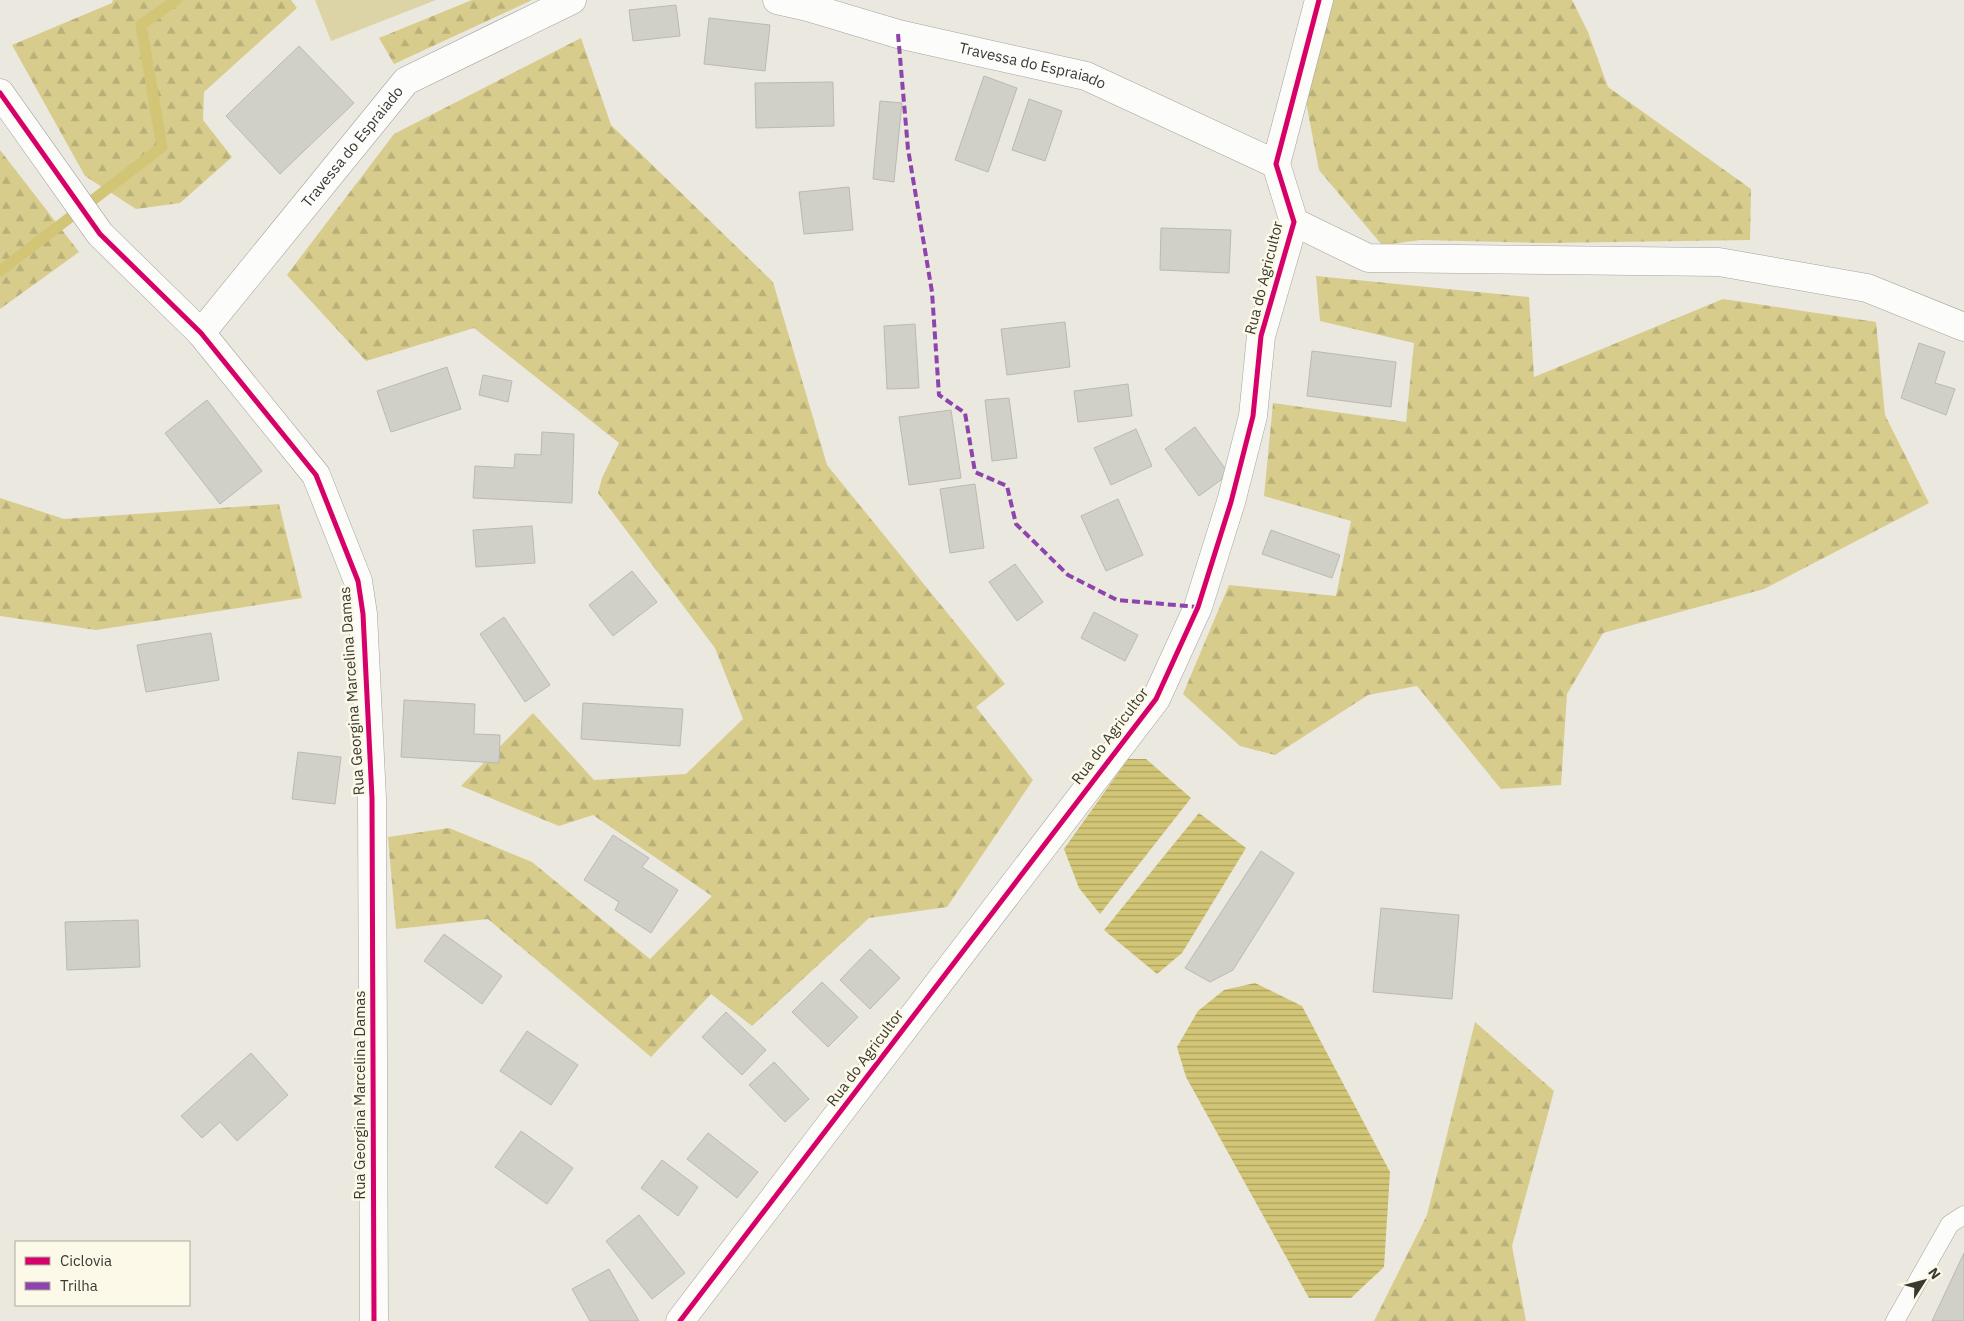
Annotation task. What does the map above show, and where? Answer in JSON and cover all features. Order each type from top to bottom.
[{"type":"street","name":"Travessa do Espraiado","points":[[201,333],[406,81],[572,0]]},
{"type":"street","name":"Travessa do Espraiado","points":[[777,0],[808,7],[898,34],[1086,76],[1276,164]]},
{"type":"street","points":[[1276,164],[1319,0]]},
{"type":"street","name":"Rua Georgina Marcelina Damas","points":[[0,93],[100,234],[201,333],[316,475],[358,581],[363,614],[372,798],[374,1321]]},
{"type":"street","name":"Rua do Agricultor","points":[[680,1321],[1156,699],[1198,608],[1231,502],[1254,416],[1261,336],[1294,222],[1276,164]]},
{"type":"street","points":[[1294,222],[1368,258],[1719,262],[1867,288],[1964,327]]},
{"type":"lane","points":[[1895,1321],[1950,1224],[1964,1215]]},
{"type":"green space","points":[[113,0],[291,0],[297,8],[204,92],[203,120],[232,157],[180,203],[136,209],[85,176],[12,45],[112,3]]},
{"type":"green space","points":[[472,0],[532,0],[394,64],[379,38]]},
{"type":"green space","points":[[1326,0],[1572,0],[1588,32],[1608,87],[1751,189],[1750,240],[1544,243],[1421,240],[1382,245],[1319,170],[1306,102]]},
{"type":"green space","points":[[581,38],[611,125],[773,282],[827,465],[1005,684],[976,707],[1033,780],[947,907],[869,918],[752,1026],[711,994],[651,1057],[488,919],[396,929],[388,837],[449,828],[532,862],[650,959],[712,896],[593,815],[559,826],[461,786],[533,713],[594,780],[686,774],[743,719],[715,648],[598,493],[602,478],[619,443],[474,328],[366,361],[287,275],[394,134]]},
{"type":"green space","points":[[0,150],[79,252],[0,309]]},
{"type":"green space","points":[[1316,276],[1529,297],[1534,377],[1723,299],[1876,322],[1885,415],[1929,503],[1764,589],[1603,633],[1567,694],[1561,785],[1501,789],[1417,686],[1368,695],[1275,755],[1240,746],[1183,694],[1229,585],[1336,596],[1351,521],[1264,496],[1273,403],[1406,422],[1414,343],[1320,321]]},
{"type":"green space","points":[[0,498],[64,519],[279,504],[302,598],[96,630],[0,616]]},
{"type":"green space","points":[[1475,1022],[1554,1091],[1512,1246],[1526,1321],[1374,1321],[1427,1215]]},
{"type":"shaded area","points":[[315,0],[436,0],[331,41]]},
{"type":"shaded area","points":[[1128,759],[1146,759],[1191,798],[1100,914],[1079,888],[1064,849]]},
{"type":"shaded area","points":[[1199,813],[1246,848],[1182,953],[1157,974],[1104,930]]},
{"type":"shaded area","points":[[1255,983],[1302,1006],[1390,1172],[1384,1267],[1351,1298],[1309,1298],[1186,1077],[1177,1047],[1198,1011],[1224,990]]},
{"type":"building","points":[[676,5],[680,36],[633,41],[629,10]]},
{"type":"building","points":[[709,18],[770,25],[765,71],[704,64]]},
{"type":"building","points":[[299,46],[354,103],[280,174],[226,116]]},
{"type":"building","points":[[984,76],[1017,88],[988,172],[955,160]]},
{"type":"building","points":[[833,82],[834,126],[756,128],[755,83]]},
{"type":"building","points":[[1029,99],[1062,111],[1045,161],[1012,150]]},
{"type":"building","points":[[880,101],[902,103],[894,182],[873,179]]},
{"type":"building","points":[[849,187],[853,230],[804,234],[799,192]]},
{"type":"building","points":[[1161,228],[1231,230],[1229,273],[1160,270]]},
{"type":"building","points":[[1065,322],[1070,367],[1007,375],[1001,329]]},
{"type":"building","points":[[915,324],[919,388],[887,389],[884,326]]},
{"type":"building","points":[[1919,343],[1945,352],[1935,383],[1955,389],[1946,415],[1901,398]]},
{"type":"building","points":[[1312,351],[1396,362],[1391,407],[1307,396]]},
{"type":"building","points":[[447,367],[461,409],[391,432],[377,391]]},
{"type":"building","points":[[483,375],[512,381],[508,402],[479,395]]},
{"type":"building","points":[[1128,384],[1132,416],[1078,422],[1074,391]]},
{"type":"building","points":[[1009,398],[1017,458],[992,461],[985,400]]},
{"type":"building","points":[[207,400],[262,471],[220,504],[165,433]]},
{"type":"building","points":[[951,410],[961,478],[909,485],[899,417]]},
{"type":"building","points":[[1195,427],[1229,474],[1199,496],[1165,449]]},
{"type":"building","points":[[1136,429],[1152,466],[1111,485],[1094,448]]},
{"type":"building","points":[[542,432],[574,434],[572,503],[473,498],[475,466],[514,468],[515,454],[541,455]]},
{"type":"building","points":[[975,484],[984,548],[950,553],[940,489]]},
{"type":"building","points":[[1118,499],[1143,555],[1106,571],[1081,516]]},
{"type":"building","points":[[532,526],[535,563],[476,567],[473,530]]},
{"type":"building","points":[[1271,530],[1340,555],[1332,578],[1262,554]]},
{"type":"building","points":[[1015,564],[1043,602],[1017,621],[989,582]]},
{"type":"building","points":[[632,571],[657,602],[613,636],[589,605]]},
{"type":"building","points":[[1094,612],[1138,635],[1125,661],[1081,638]]},
{"type":"building","points":[[504,617],[550,685],[525,702],[480,634]]},
{"type":"building","points":[[211,633],[219,680],[146,692],[137,645]]},
{"type":"building","points":[[404,700],[475,704],[474,734],[500,735],[499,763],[401,757]]},
{"type":"building","points":[[583,703],[683,709],[680,746],[581,739]]},
{"type":"building","points":[[298,752],[341,757],[335,804],[292,799]]},
{"type":"building","points":[[613,835],[649,858],[642,867],[678,890],[651,933],[615,910],[619,902],[584,880]]},
{"type":"building","points":[[1261,851],[1294,873],[1233,970],[1210,982],[1185,968]]},
{"type":"building","points":[[1381,908],[1459,915],[1452,999],[1373,992]]},
{"type":"building","points":[[138,920],[140,967],[67,970],[65,922]]},
{"type":"building","points":[[444,934],[502,976],[482,1004],[424,961]]},
{"type":"building","points":[[870,949],[900,978],[870,1009],[840,980]]},
{"type":"building","points":[[822,982],[858,1017],[828,1047],[792,1012]]},
{"type":"building","points":[[726,1012],[766,1050],[742,1075],[702,1037]]},
{"type":"building","points":[[527,1031],[578,1065],[551,1105],[500,1071]]},
{"type":"building","points":[[251,1053],[288,1095],[237,1141],[220,1122],[202,1138],[181,1116]]},
{"type":"building","points":[[774,1062],[809,1099],[785,1122],[749,1085]]},
{"type":"building","points":[[521,1131],[573,1168],[547,1204],[495,1167]]},
{"type":"building","points":[[708,1133],[758,1172],[737,1198],[687,1159]]},
{"type":"building","points":[[662,1160],[698,1187],[678,1216],[641,1188]]},
{"type":"building","points":[[639,1215],[685,1273],[652,1299],[606,1241]]},
{"type":"building","points":[[1964,1253],[1964,1321],[1932,1321]]},
{"type":"building","points":[[609,1269],[639,1321],[590,1321],[572,1289]]},
{"type":"waterway","points":[[0,271],[162,147],[141,25],[176,0]]},
{"type":"marked path","points":[[898,34],[908,149],[932,292],[939,395],[965,413],[975,472],[1007,486],[1016,524],[1068,575],[1117,600],[1198,607]]},
{"type":"cycle path","points":[[680,1321],[1156,699],[1198,607],[1231,502],[1253,416],[1261,336],[1294,222],[1276,164],[1319,0]]},
{"type":"cycle path","points":[[0,93],[100,234],[201,333],[316,475],[358,581],[363,614],[372,798],[374,1321]]}]
